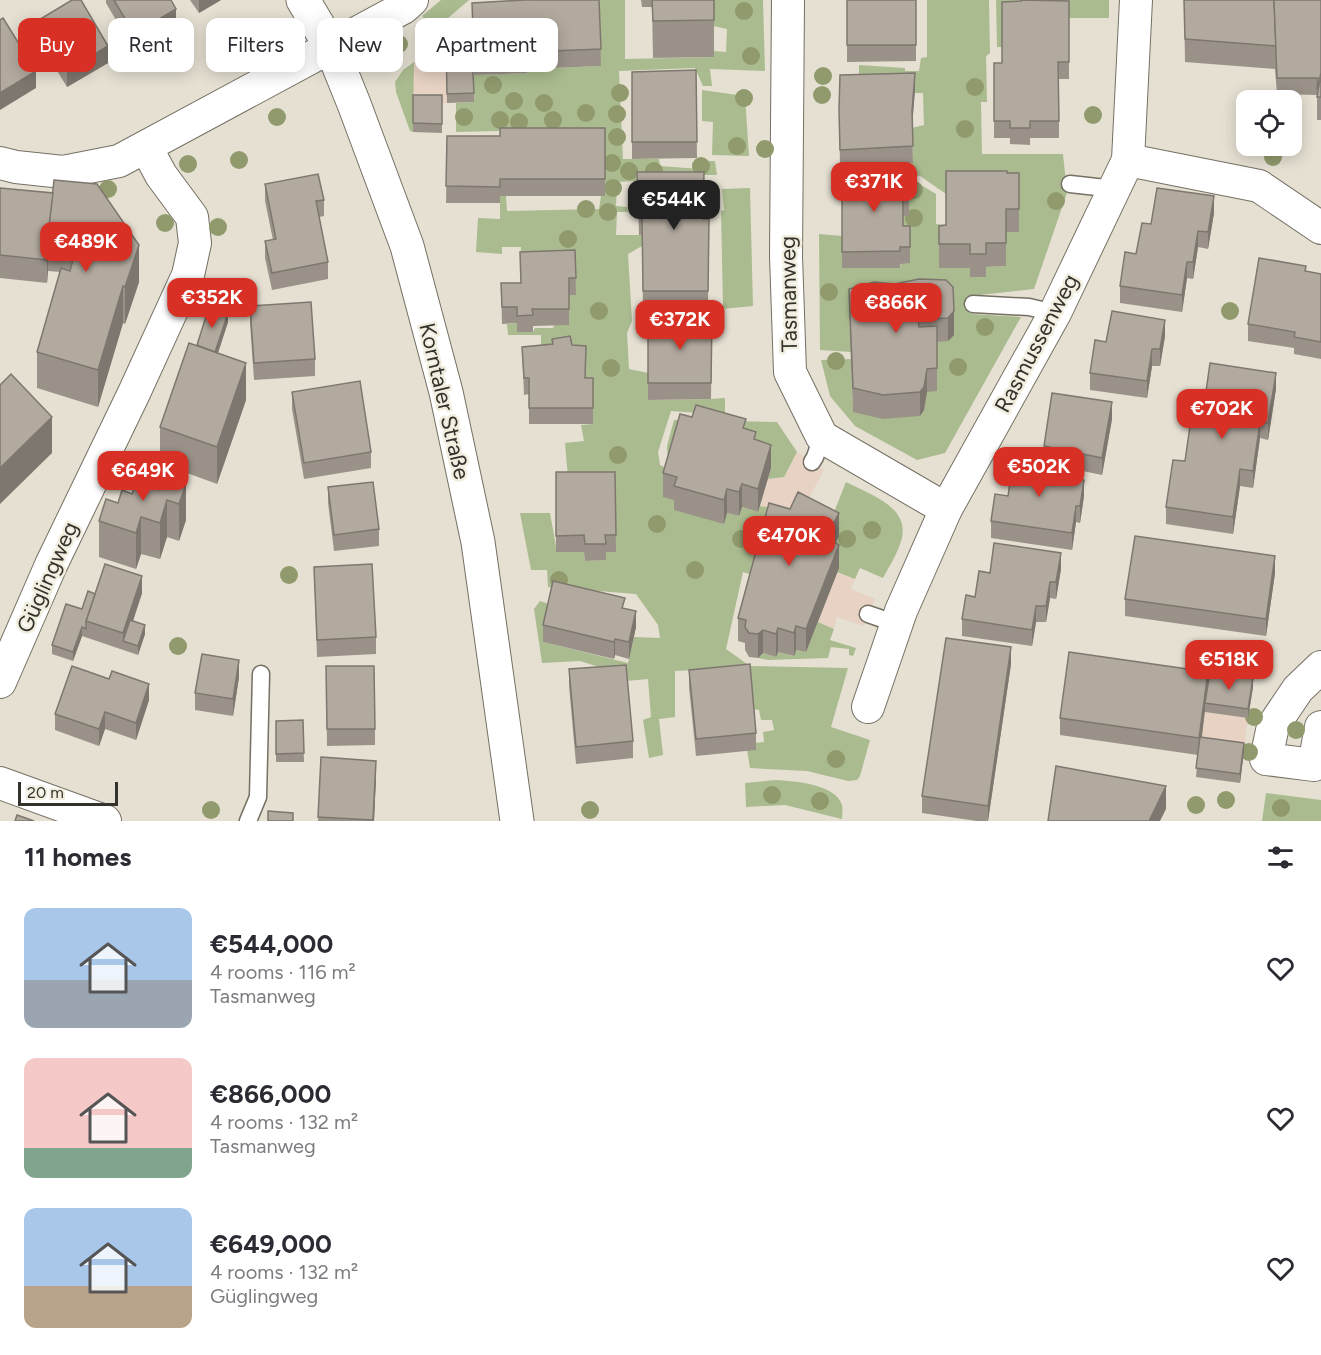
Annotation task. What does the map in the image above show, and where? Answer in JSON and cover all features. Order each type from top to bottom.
[{"type":"street","name":"Korntaler Straße","points":[[303,0],[317,24]]},
{"type":"street","points":[[385,18],[412,0]]},
{"type":"street","name":"Tasmanweg","points":[[788,0],[786,256],[790,372],[817,450],[946,509]]},
{"type":"street","name":"Rasmussenweg","points":[[868,707],[883,619],[1055,313],[1128,160],[1136,0]]},
{"type":"street","points":[[0,163],[63,172],[118,161],[317,55]]},
{"type":"street","name":"Korntaler Straße","points":[[341,72],[406,246],[446,392],[478,542],[517,821]]},
{"type":"street","name":"Güglingweg","points":[[0,682],[51,565],[188,275],[195,243],[192,217],[161,175],[146,147]]},
{"type":"street","points":[[1128,160],[1259,186],[1321,228]]},
{"type":"street","points":[[1321,667],[1298,689],[1273,726],[1266,759],[1314,765],[1321,728]]},
{"type":"street","points":[[0,783],[105,821]]},
{"type":"lane","points":[[1070,184],[1115,189]]},
{"type":"lane","points":[[973,304],[1029,307],[1055,313]]},
{"type":"lane","points":[[248,821],[258,797],[261,674]]},
{"type":"shaded area","points":[[414,62],[415,72],[446,72],[447,103],[413,104]]},
{"type":"shaded area","points":[[797,452],[824,470],[801,513],[760,506],[768,479],[784,477]]},
{"type":"shaded area","points":[[837,572],[855,579],[851,589],[875,599],[863,626],[837,617],[834,629],[818,622]]},
{"type":"shaded area","points":[[1205,712],[1248,718],[1244,751],[1200,745]]},
{"type":"green space","points":[[441,0],[469,0],[448,18],[423,18],[422,16]]},
{"type":"green space","points":[[588,0],[625,0],[625,59],[713,57],[714,51],[726,52],[727,29],[713,26],[713,0],[763,0],[765,71],[710,69],[712,86],[703,86],[695,68],[619,71],[623,159],[659,159],[660,166],[700,169],[707,161],[715,161],[717,175],[639,175],[636,181],[617,182],[616,206],[627,207],[628,212],[617,212],[616,235],[642,235],[642,246],[628,254],[632,321],[627,333],[629,369],[648,373],[648,400],[725,398],[725,415],[671,411],[658,452],[660,465],[671,470],[677,501],[724,524],[727,513],[739,516],[742,507],[758,512],[760,506],[801,513],[828,527],[846,482],[888,504],[901,521],[903,532],[900,544],[883,578],[860,568],[855,579],[837,572],[826,562],[838,537],[756,576],[743,572],[726,649],[750,666],[848,668],[831,727],[870,740],[857,780],[848,781],[807,771],[750,768],[747,750],[755,743],[764,742],[763,732],[774,730],[772,720],[761,720],[759,710],[752,709],[720,669],[675,671],[675,717],[659,719],[663,755],[649,758],[643,720],[651,717],[648,679],[626,681],[602,668],[580,661],[542,663],[534,609],[540,601],[552,605],[543,642],[628,663],[634,637],[660,638],[658,625],[636,594],[548,587],[547,570],[531,570],[520,513],[550,513],[557,552],[584,552],[585,561],[605,560],[605,552],[616,551],[569,489],[565,443],[584,441],[581,425],[593,424],[541,362],[541,335],[508,335],[507,324],[517,323],[517,332],[533,332],[535,328],[553,328],[569,295],[575,267],[520,268],[521,247],[502,247],[502,254],[476,252],[478,218],[500,219],[500,196],[506,196],[507,211],[599,209],[601,196],[599,129],[456,132],[456,103],[474,102],[474,75],[558,72],[558,68],[601,66]]},
{"type":"green space","points":[[927,0],[989,0],[990,53],[986,56],[987,102],[981,102],[982,154],[1063,154],[1067,193],[1034,289],[971,296],[972,314],[1021,317],[945,453],[917,460],[855,426],[830,396],[821,360],[851,359],[853,412],[920,416],[924,410],[927,392],[849,313],[851,352],[820,350],[819,234],[842,236],[842,268],[900,268],[903,242],[901,190],[842,190],[841,185],[916,182],[936,194],[936,224],[947,225],[939,268],[970,268],[986,277],[986,267],[1006,266],[1006,232],[1019,232],[1007,194],[946,194],[920,176],[905,175],[905,164],[913,163],[912,128],[924,125],[923,93],[915,93],[859,76],[859,65],[919,71],[921,58],[927,57]]},
{"type":"green space","points":[[996,0],[1109,0],[1109,18],[1002,18],[1002,47],[997,47]]},
{"type":"green space","points":[[414,62],[413,132],[410,131],[396,92],[395,82],[403,70]]},
{"type":"green space","points":[[702,90],[745,96],[749,156],[712,155],[713,122],[702,121]]},
{"type":"green space","points":[[750,188],[753,306],[712,310],[712,305],[723,305],[721,211],[724,210],[722,189]]},
{"type":"green space","points":[[674,420],[777,422],[797,452],[784,477],[768,479],[771,468],[668,461],[667,446]]},
{"type":"green space","points":[[818,622],[834,629],[830,640],[856,648],[853,656],[849,655],[849,649],[831,647],[828,658],[768,660],[758,658],[763,653],[776,657],[778,652],[793,656],[796,650],[806,652]]},
{"type":"green space","points":[[776,780],[814,785],[832,792],[842,805],[842,819],[785,805],[746,807],[745,783]]},
{"type":"green space","points":[[1266,793],[1321,800],[1321,821],[1262,821]]},
{"type":"building","points":[[72,0],[81,0],[92,18],[42,18]]},
{"type":"building","points":[[114,0],[171,0],[176,9],[161,18],[125,18]]},
{"type":"building","points":[[599,0],[601,49],[558,51],[558,18],[473,18],[472,3]]},
{"type":"building","points":[[652,0],[714,0],[714,20],[653,21]]},
{"type":"building","points":[[847,0],[916,0],[916,45],[847,45]]},
{"type":"building","points":[[1184,0],[1274,0],[1276,46],[1185,39]]},
{"type":"building","points":[[1274,0],[1321,0],[1321,73],[1318,89],[1318,78],[1277,78]]},
{"type":"building","points":[[1069,1],[1069,62],[1058,62],[1059,121],[1030,121],[1030,128],[1010,128],[1010,121],[994,121],[994,63],[1002,63],[1002,2]]},
{"type":"building","points":[[3,18],[18,42],[18,72],[34,72],[0,93],[0,20]]},
{"type":"building","points":[[96,26],[108,46],[96,53]]},
{"type":"building","points":[[696,70],[697,142],[632,142],[632,72]]},
{"type":"building","points":[[447,72],[473,72],[474,93],[447,94]]},
{"type":"building","points":[[915,73],[912,111],[913,146],[840,150],[840,75]]},
{"type":"building","points":[[1321,73],[1321,97],[1317,97]]},
{"type":"building","points":[[413,95],[442,95],[442,124],[413,123]]},
{"type":"building","points":[[500,128],[605,128],[605,179],[500,179],[500,187],[446,186],[447,136],[500,136]]},
{"type":"building","points":[[946,171],[1019,173],[1019,209],[1006,209],[1006,243],[986,243],[986,254],[970,254],[970,244],[939,244],[939,226],[946,225]]},
{"type":"building","points":[[637,172],[704,172],[703,219],[709,219],[708,291],[643,291],[642,218],[639,218]]},
{"type":"building","points":[[901,173],[901,182],[909,182],[909,199],[903,199],[903,226],[910,226],[910,247],[900,247],[900,251],[842,252],[842,174]]},
{"type":"building","points":[[318,174],[324,200],[316,201],[328,262],[272,273],[265,241],[276,239],[265,184]]},
{"type":"building","points":[[54,180],[97,184],[139,245],[125,287],[123,286],[98,370],[37,352],[61,268],[70,271],[74,256],[64,254],[60,246],[62,236],[48,234]]},
{"type":"building","points":[[0,188],[53,193],[47,260],[0,255]]},
{"type":"building","points":[[1157,188],[1214,196],[1208,232],[1198,231],[1193,262],[1187,262],[1182,295],[1120,286],[1125,252],[1136,254],[1142,223],[1151,224]]},
{"type":"building","points":[[575,250],[576,278],[569,278],[569,309],[532,309],[533,315],[517,316],[517,307],[502,307],[501,283],[521,283],[520,252]]},
{"type":"building","points":[[1259,258],[1306,266],[1305,271],[1321,274],[1321,342],[1294,337],[1295,332],[1248,324]]},
{"type":"building","points":[[919,279],[946,280],[953,287],[954,311],[948,318],[918,319],[919,327],[937,326],[937,368],[927,369],[924,387],[920,392],[883,395],[853,388],[849,289],[874,282],[895,284]]},
{"type":"building","points":[[311,302],[315,359],[254,363],[250,306]]},
{"type":"building","points":[[209,307],[228,313],[215,352],[197,345]]},
{"type":"building","points":[[1112,311],[1165,320],[1160,349],[1152,349],[1147,381],[1090,373],[1095,340],[1106,342]]},
{"type":"building","points":[[648,319],[712,319],[711,383],[648,383]]},
{"type":"building","points":[[570,336],[572,345],[586,346],[585,378],[593,378],[593,408],[529,408],[529,378],[524,378],[522,347],[553,344],[552,339]]},
{"type":"building","points":[[189,343],[246,363],[217,447],[160,427]]},
{"type":"building","points":[[1210,363],[1276,373],[1268,423],[1260,422],[1253,471],[1240,469],[1233,517],[1166,507],[1173,460],[1185,461],[1192,412],[1203,413]]},
{"type":"building","points":[[11,374],[52,417],[0,468],[0,385]]},
{"type":"building","points":[[360,381],[371,452],[304,463],[292,392]]},
{"type":"building","points":[[1052,393],[1112,402],[1102,458],[1044,446]]},
{"type":"building","points":[[696,405],[746,419],[743,428],[756,432],[754,439],[771,445],[758,489],[742,484],[739,492],[727,489],[724,500],[674,486],[677,477],[663,473],[680,414],[692,417]]},
{"type":"building","points":[[1019,456],[1049,461],[1048,474],[1084,480],[1080,506],[1076,506],[1072,533],[991,521],[995,494],[1008,496],[1012,468],[1018,469]]},
{"type":"building","points":[[141,469],[186,484],[179,504],[167,500],[160,523],[141,517],[136,533],[99,521],[106,499],[118,503],[122,490],[132,494]]},
{"type":"building","points":[[556,472],[615,472],[616,535],[605,535],[606,544],[585,544],[584,535],[556,536]]},
{"type":"building","points":[[373,482],[379,529],[334,535],[328,487]]},
{"type":"building","points":[[798,492],[839,513],[826,537],[839,545],[806,629],[796,626],[794,633],[778,628],[776,634],[763,630],[758,634],[749,633],[745,627],[746,620],[738,618],[769,503],[790,509]]},
{"type":"building","points":[[1135,536],[1275,556],[1266,619],[1125,599]]},
{"type":"building","points":[[994,543],[1061,553],[1056,582],[1050,582],[1046,606],[1036,606],[1032,630],[962,619],[966,595],[975,597],[979,571],[990,573]]},
{"type":"building","points":[[105,564],[142,576],[123,633],[86,621]]},
{"type":"building","points":[[372,564],[376,637],[317,640],[314,567]]},
{"type":"building","points":[[553,581],[625,598],[622,608],[636,611],[629,642],[615,639],[614,642],[543,625]]},
{"type":"building","points":[[88,591],[95,594],[86,621],[86,629],[82,627],[73,652],[52,645],[66,604],[82,609]]},
{"type":"building","points":[[130,620],[145,625],[138,646],[123,641]]},
{"type":"building","points":[[946,638],[1011,647],[988,806],[922,796]]},
{"type":"building","points":[[1069,652],[1208,672],[1199,738],[1060,718]]},
{"type":"building","points":[[202,654],[239,660],[233,699],[195,693]]},
{"type":"building","points":[[750,664],[756,733],[696,739],[689,670]]},
{"type":"building","points":[[626,665],[633,741],[576,747],[569,669]]},
{"type":"building","points":[[72,666],[109,679],[112,671],[149,684],[136,723],[105,712],[99,729],[55,714]]},
{"type":"building","points":[[326,666],[374,666],[375,729],[327,729]]},
{"type":"building","points":[[1210,672],[1253,678],[1248,709],[1205,703]]},
{"type":"building","points":[[303,720],[304,753],[276,754],[276,721]]},
{"type":"building","points":[[1200,737],[1244,743],[1240,774],[1196,768]]},
{"type":"building","points":[[321,757],[376,761],[373,820],[318,817]]},
{"type":"building","points":[[1056,766],[1166,786],[1149,821],[1048,821]]},
{"type":"building","points":[[268,811],[293,813],[293,821],[268,821]]},
{"type":"building","points":[[17,815],[34,821],[15,821]]}]
